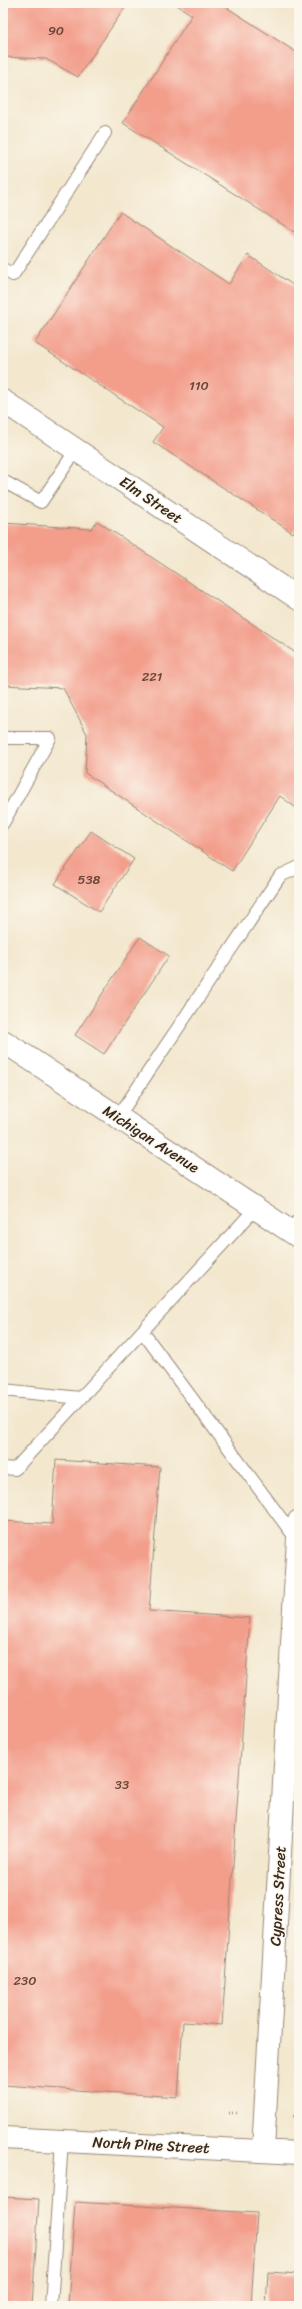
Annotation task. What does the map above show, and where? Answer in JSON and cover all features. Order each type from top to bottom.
[{"type":"main road","name":"Elm Street","points":[[3,401],[299,598]]},
{"type":"main road","name":"Michigan Avenue","points":[[3,1041],[256,1208],[296,1229]]},
{"type":"main road","name":"Cypress Street","points":[[263,2150],[292,1777],[298,1531]]},
{"type":"main road","name":"North Pine Street","points":[[3,2138],[299,2152]]},
{"type":"lane","points":[[3,269],[13,275],[105,133]]},
{"type":"lane","points":[[3,481],[41,502],[76,450]]},
{"type":"lane","points":[[3,738],[50,738],[3,823]]},
{"type":"lane","points":[[118,1117],[280,876],[299,867]]},
{"type":"lane","points":[[3,1468],[15,1469],[256,1208]]},
{"type":"lane","points":[[142,1331],[298,1531]]},
{"type":"lane","points":[[3,1390],[80,1398]]},
{"type":"lane","points":[[51,2306],[62,2141]]},
{"type":"path","points":[[228,2114],[240,2112]]},
{"type":"building","points":[[3,3],[128,3],[78,77],[46,59],[3,57]]},
{"type":"building","points":[[174,3],[220,3],[299,54],[299,235],[123,123],[192,15]]},
{"type":"building","points":[[120,212],[229,284],[248,255],[299,289],[299,523],[293,533],[153,442],[163,427],[35,343]]},
{"type":"building","points":[[97,521],[299,655],[299,810],[280,796],[232,871],[85,773],[87,734],[63,688],[3,685],[3,523],[91,529]]},
{"type":"building","points":[[91,831],[134,859],[99,912],[55,884]]},
{"type":"building","points":[[140,937],[169,956],[104,1054],[75,1035]]},
{"type":"building","points":[[56,1460],[160,1467],[149,1611],[250,1618],[222,2025],[183,2022],[178,2097],[3,2085],[3,1521],[52,1524]]},
{"type":"building","points":[[3,2197],[39,2199],[32,2306],[3,2306]]},
{"type":"building","points":[[75,2202],[257,2213],[251,2306],[68,2306]]},
{"type":"building","points":[[268,2272],[299,2274],[299,2306],[266,2306]]}]
